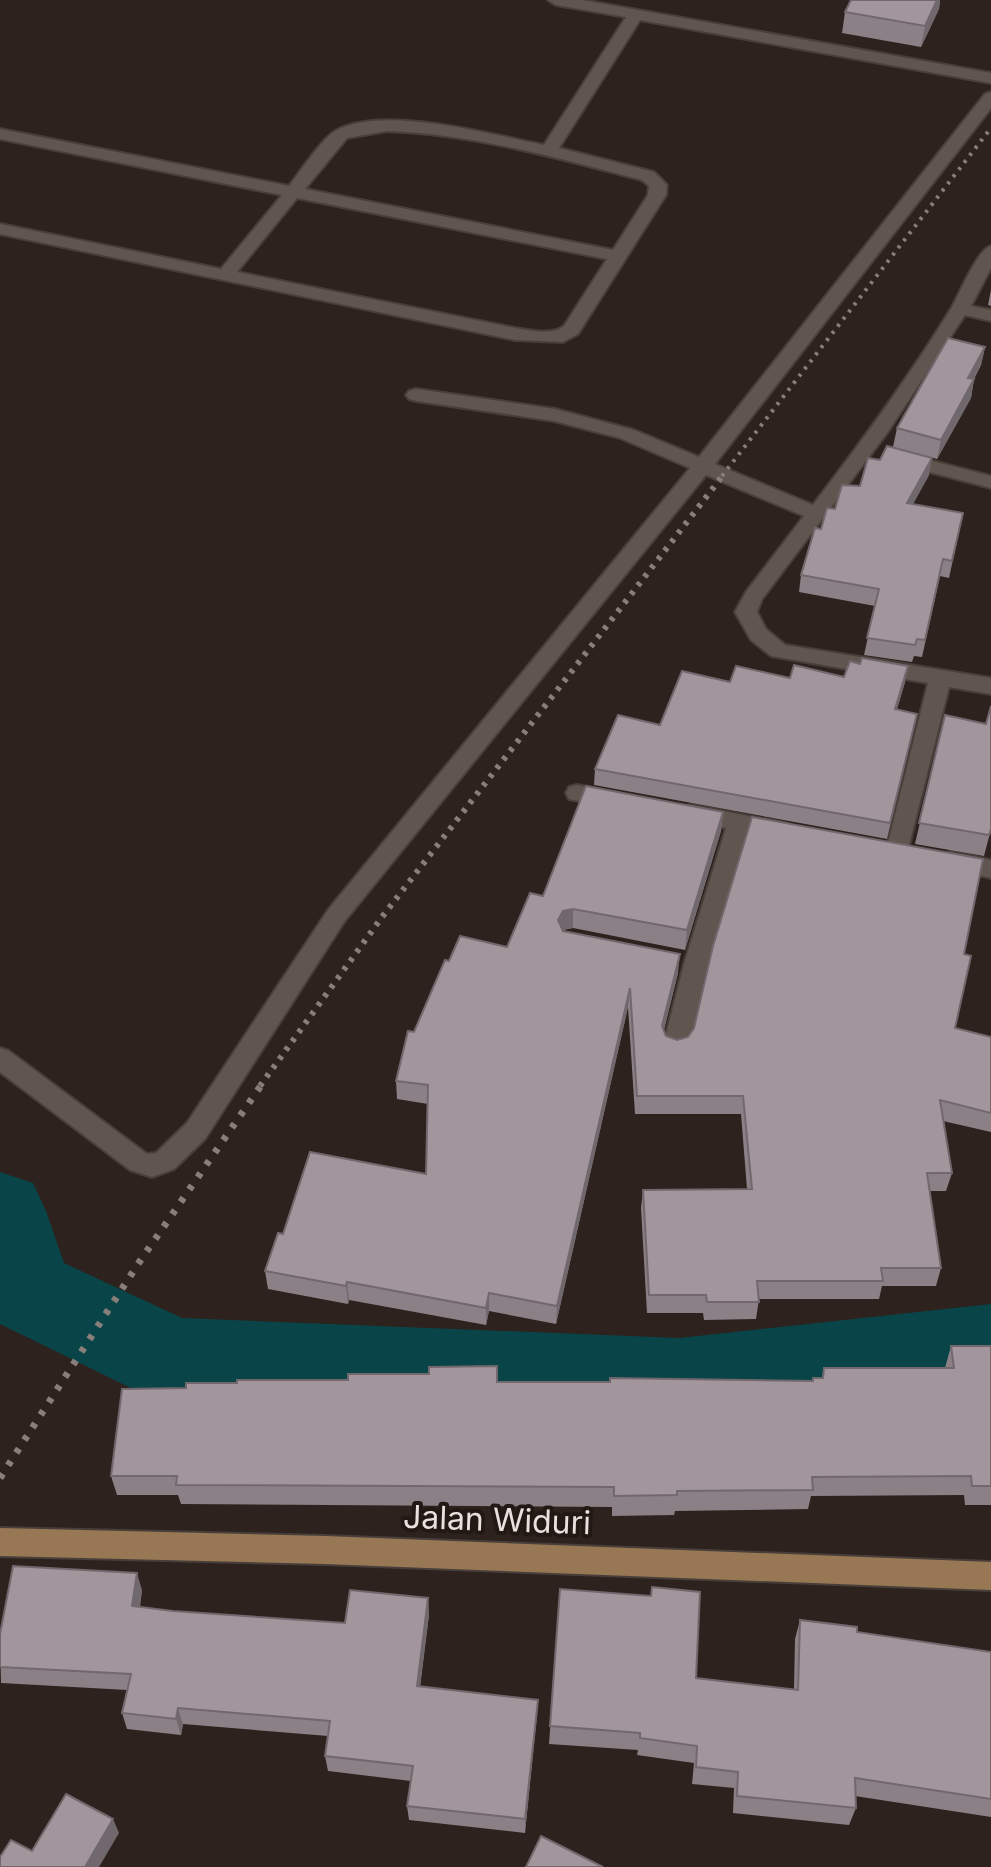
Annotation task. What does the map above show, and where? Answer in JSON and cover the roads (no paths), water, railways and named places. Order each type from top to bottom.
[{"type":"main road","name":"Jalan Widuri","points":[[0,1542],[373,1552],[991,1576]]},
{"type":"street","points":[[556,0],[991,78]]},
{"type":"street","points":[[549,151],[636,14]]},
{"type":"street","points":[[0,1058],[139,1162],[152,1166],[176,1152],[196,1131],[243,1063],[336,916],[641,544],[991,97]]},
{"type":"street","points":[[0,229],[224,276],[515,334],[563,336],[571,330],[657,195],[658,185],[648,176],[549,151],[394,126],[356,127],[341,134],[224,276]]},
{"type":"street","points":[[0,134],[618,256]]},
{"type":"street","points":[[991,251],[963,309],[865,449],[753,597],[746,612],[752,628],[765,644],[779,651],[991,686]]},
{"type":"street","points":[[963,309],[991,316]]},
{"type":"street","points":[[416,395],[555,415],[627,434],[815,513]]},
{"type":"street","points":[[865,449],[991,482]]},
{"type":"street","points":[[914,854],[941,676]]},
{"type":"street","points":[[577,793],[636,803]]},
{"type":"street","points":[[666,809],[798,834]]},
{"type":"street","points":[[676,1046],[688,962],[739,822]]},
{"type":"street","points":[[870,846],[991,869]]},
{"type":"waterway","points":[[0,1211],[25,1290],[174,1361],[679,1382],[991,1347]]},
{"type":"railway","points":[[722,476],[991,128]]},
{"type":"railway","points":[[260,1086],[382,917],[724,474]]},
{"type":"railway","points":[[0,1478],[138,1264],[262,1084]]}]
